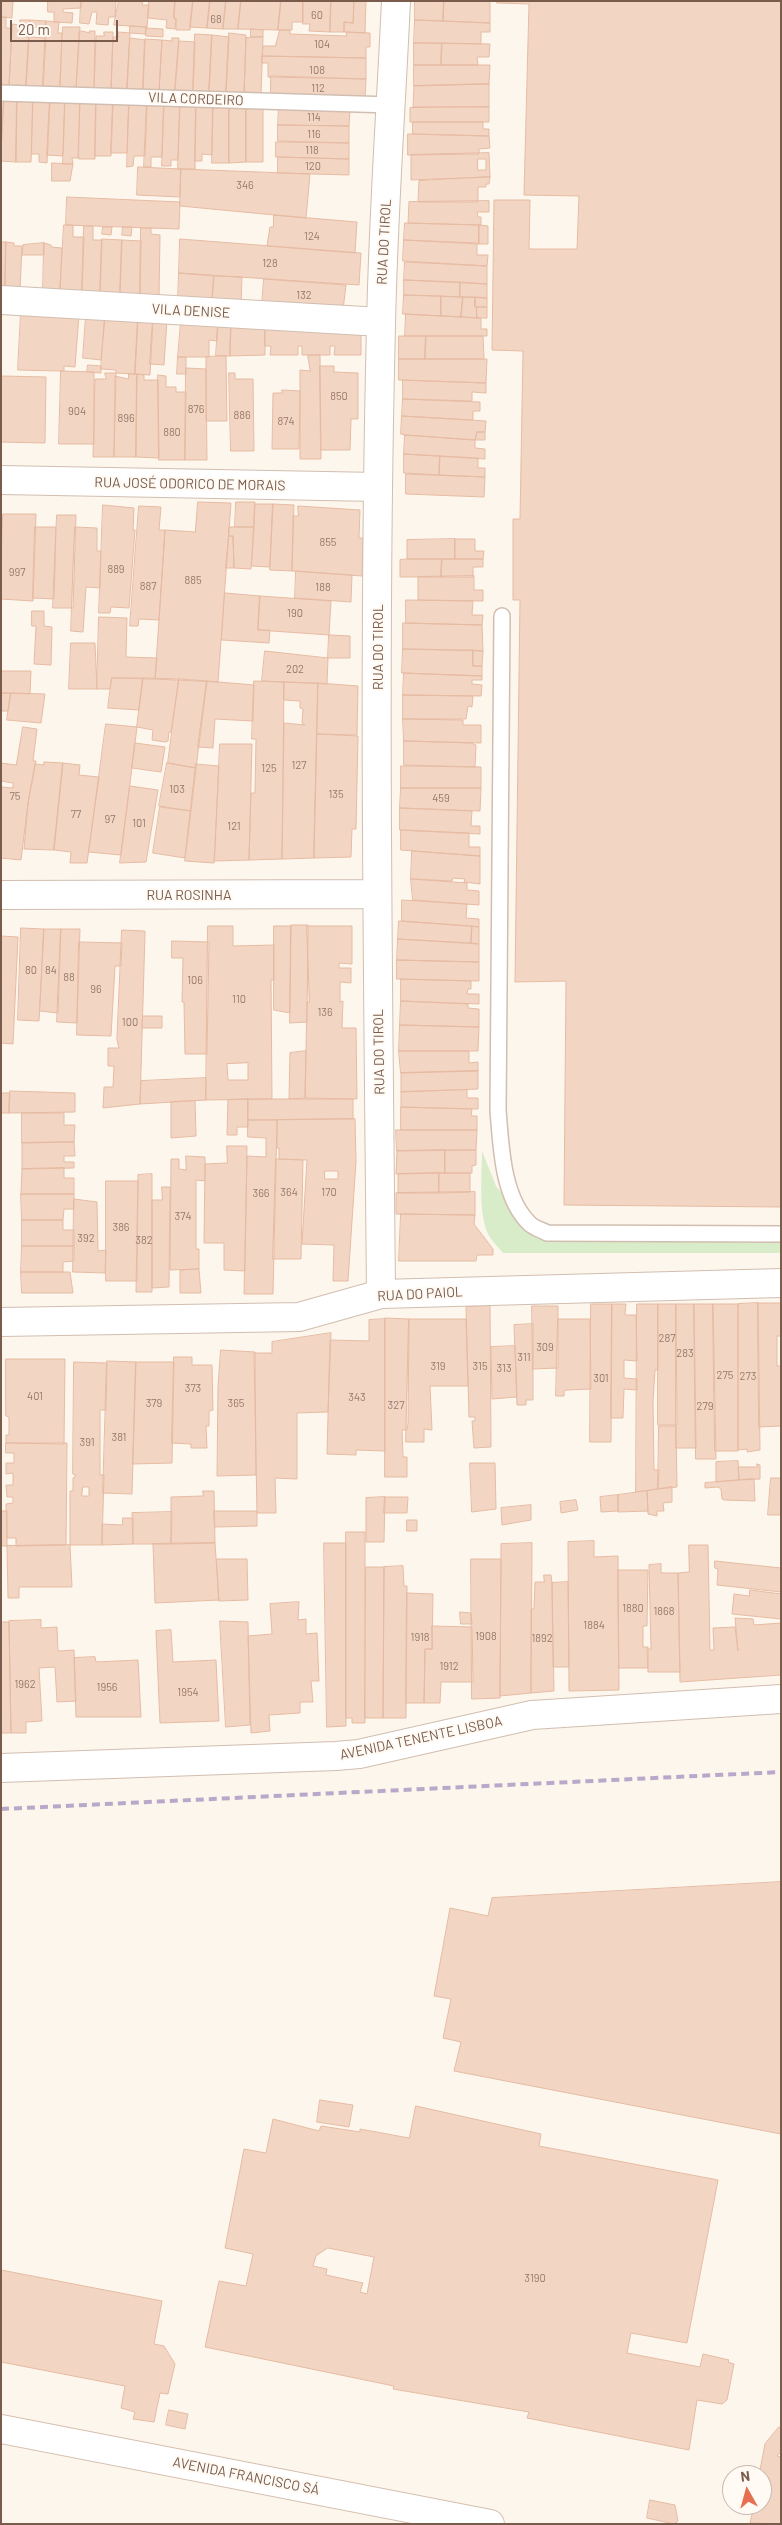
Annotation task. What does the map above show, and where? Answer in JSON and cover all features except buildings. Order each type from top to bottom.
[{"type":"street","name":"RUA DO TIROL","points":[[381,1294],[377,894],[378,487],[380,322],[396,1]]},
{"type":"street","name":"VILA DENISE","points":[[1,300],[380,322]]},
{"type":"street","name":"RUA JOSÉ ODORICO DE MORAIS","points":[[1,480],[378,487]]},
{"type":"street","name":"RUA ROSINHA","points":[[1,895],[377,894]]},
{"type":"street","name":"RUA DO PAIOL","points":[[1,1322],[299,1317],[381,1294],[781,1282]]},
{"type":"street","name":"AVENIDA TENENTE LISBOA","points":[[1,1768],[359,1754],[532,1715],[781,1699]]},
{"type":"street","name":"AVENIDA FRANCISCO SÁ","points":[[1,2428],[490,2524]]},
{"type":"lane","name":"VILA CORDEIRO","points":[[1,93],[391,105]]},
{"type":"lane","points":[[502,616],[498,1110],[503,1167],[517,1204],[530,1224],[547,1234],[781,1234]]},
{"type":"green space","points":[[482,1151],[496,1186],[512,1206],[547,1233],[781,1234],[781,1253],[503,1253],[489,1236],[485,1225],[481,1193]]},
{"type":"railway","points":[[1,1809],[781,1772]]}]
